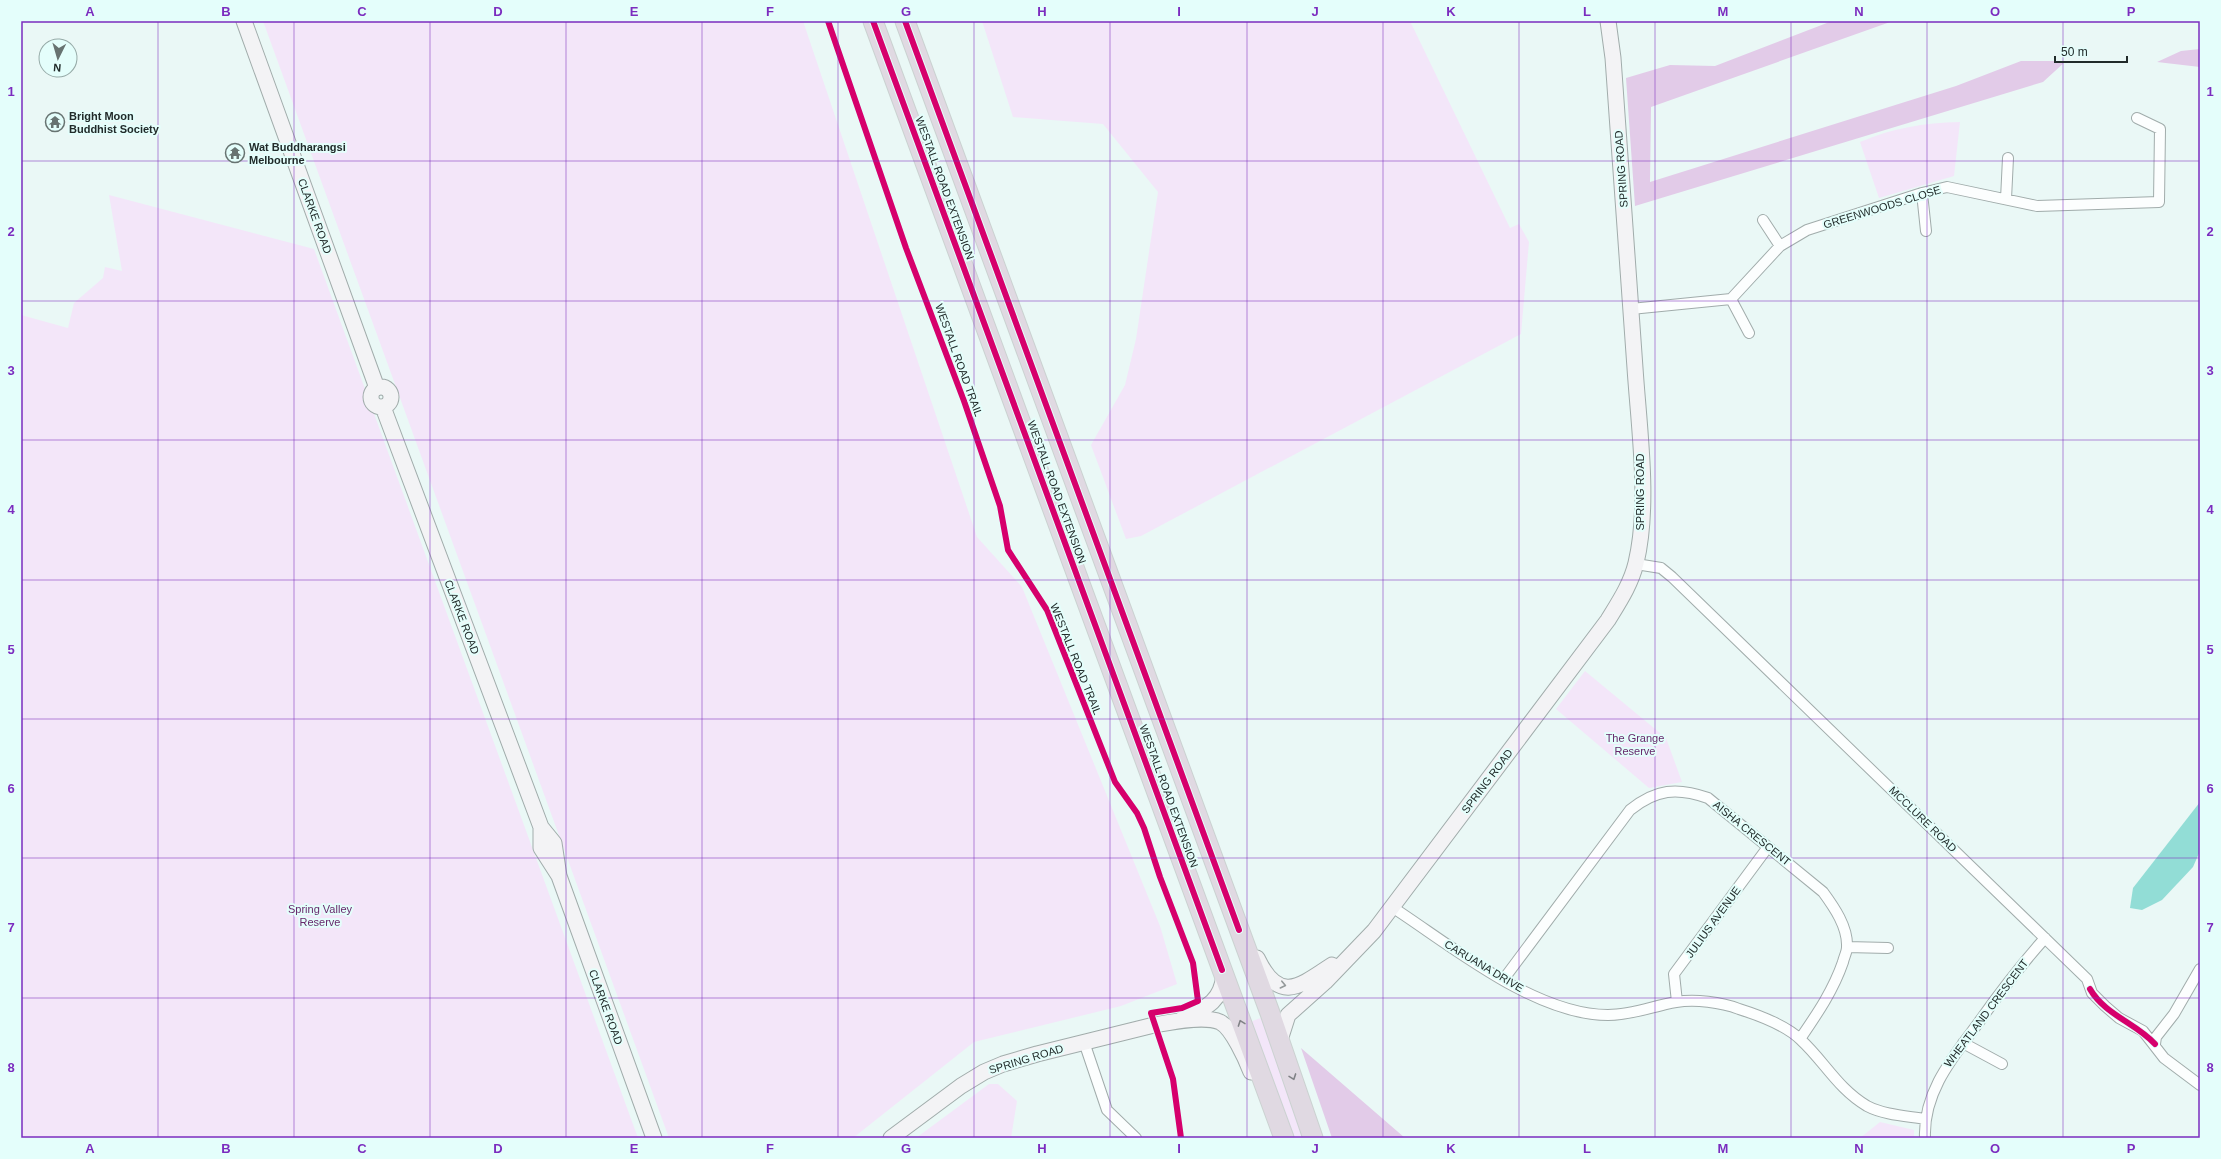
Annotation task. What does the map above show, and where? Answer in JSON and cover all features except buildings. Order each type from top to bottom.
[{"type":"highway","name":"WESTALL ROAD EXTENSION","points":[[873,21],[1284,1138]]},
{"type":"highway","name":"WESTALL ROAD EXTENSION","points":[[905,21],[1280,1040],[1314,1138]]},
{"type":"main road","name":"CLARKE ROAD","points":[[244,21],[377,388],[371,395],[372,401],[376,406],[383,407],[540,827],[541,848],[559,876],[654,1138]]},
{"type":"main road","name":"SPRING ROAD","points":[[1280,1040],[1288,1015],[1325,982],[1359,946],[1392,907],[1608,620],[1622,598],[1636,564],[1642,526],[1643,500],[1631,309],[1608,21]]},
{"type":"main road","name":"SPRING ROAD","points":[[1222,882],[1267,977],[1280,986],[1295,987],[1302,984],[1359,946]]},
{"type":"main road","name":"SPRING ROAD","points":[[1180,1020],[1212,1002],[1221,992],[1224,975]]},
{"type":"main road","name":"SPRING ROAD","points":[[891,1138],[960,1086],[984,1072],[1003,1064],[1084,1042],[1180,1020],[1213,1020],[1222,1023],[1234,1038],[1247,1062],[1276,1138]]},
{"type":"street","name":"GREENWOODS CLOSE","points":[[1731,299],[1780,246],[1807,230],[1922,193],[1947,187],[2037,206],[2159,202],[2160,129],[2137,118]]},
{"type":"street","points":[[2006,199],[2008,158]]},
{"type":"street","points":[[1922,193],[1926,231]]},
{"type":"street","points":[[1763,220],[1780,246]]},
{"type":"street","points":[[1631,309],[1731,299],[1749,333]]},
{"type":"street","name":"MCCLURE ROAD","points":[[1636,564],[1661,568],[1672,577],[2087,979],[2092,993],[2102,1003],[2119,1018],[2143,1031],[2155,1044],[2164,1058],[2200,1086]]},
{"type":"street","name":"AISHA CRESCENT","points":[[1502,980],[1630,810],[1645,798],[1667,791],[1691,792],[1708,798],[1823,892],[1837,911],[1844,929],[1847,947],[1836,981],[1826,1001],[1800,1039]]},
{"type":"street","name":"JULIUS AVENUE","points":[[1677,1002],[1674,974],[1768,847]]},
{"type":"street","name":"CARUANA DRIVE","points":[[1392,907],[1502,980],[1553,1004],[1577,1012],[1608,1015],[1634,1013],[1677,1002],[1704,1002],[1737,1008],[1771,1021],[1800,1039],[1845,1091],[1868,1106],[1895,1114],[1925,1119]]},
{"type":"street","name":"WHEATLAND CRESCENT","points":[[1925,1138],[1925,1119],[1933,1092],[1945,1067],[2014,972],[2045,938]]},
{"type":"street","points":[[1847,947],[1888,948]]},
{"type":"street","points":[[2155,1044],[2156,1037],[2174,1014],[2200,969]]},
{"type":"street","points":[[1084,1042],[1107,1110],[1136,1138]]},
{"type":"street","points":[[1963,1043],[2002,1064]]},
{"type":"green space","points":[[263,21],[803,21],[977,537],[1022,587],[1160,926],[1177,984],[1121,1006],[974,1042],[853,1138],[669,1138]]},
{"type":"green space","points":[[982,21],[1410,21],[1510,228],[1519,224],[1529,242],[1521,334],[1141,536],[1126,539],[1091,445],[1125,385],[1136,339],[1158,192],[1103,124],[1013,117]]},
{"type":"green space","points":[[1960,122],[1954,176],[1879,198],[1860,142],[1884,133],[1908,127]]},
{"type":"green space","name":"Spring Valley Reserve","points":[[109,195],[314,249],[638,1138],[21,1138],[21,315],[68,328],[74,303],[103,278],[105,267],[122,271]]},
{"type":"green space","name":"The Grange Reserve","points":[[1585,671],[1666,738],[1682,782],[1649,788],[1556,709]]},
{"type":"green space","points":[[1266,1016],[1308,1138],[1289,1138],[1247,1023]]},
{"type":"green space","points":[[989,1084],[998,1084],[1017,1101],[1011,1138],[916,1138]]},
{"type":"green space","points":[[1880,1122],[1914,1130],[1914,1138],[1860,1138]]},
{"type":"shaded area","points":[[1832,21],[1893,21],[1651,107],[1650,182],[1956,86],[2021,61],[2066,61],[2043,82],[1635,206],[1626,78],[1670,65],[1715,66]]},
{"type":"shaded area","points":[[2200,49],[2200,67],[2157,62],[2181,51]]},
{"type":"shaded area","points":[[1301,1048],[1405,1138],[1332,1138]]},
{"type":"water","points":[[2200,802],[2200,851],[2193,867],[2162,900],[2142,910],[2130,908],[2133,888]]},
{"type":"cycle path","name":"WESTALL ROAD TRAIL","points":[[828,21],[906,248],[964,401],[1000,506],[1008,550],[1047,610],[1115,782],[1137,813],[1144,828],[1160,877],[1193,963],[1198,1001],[1182,1008],[1151,1013],[1173,1079],[1181,1138]]},
{"type":"cycle path","points":[[873,21],[1222,970]]},
{"type":"cycle path","points":[[905,21],[1239,930]]},
{"type":"cycle path","points":[[2090,989],[2104,1006],[2139,1030],[2155,1044]]},
{"type":"place","name":"Bright Moon Buddhist Society","points":[[55,122]]},
{"type":"place","name":"Wat Buddharangsi Melbourne","points":[[235,153]]}]
